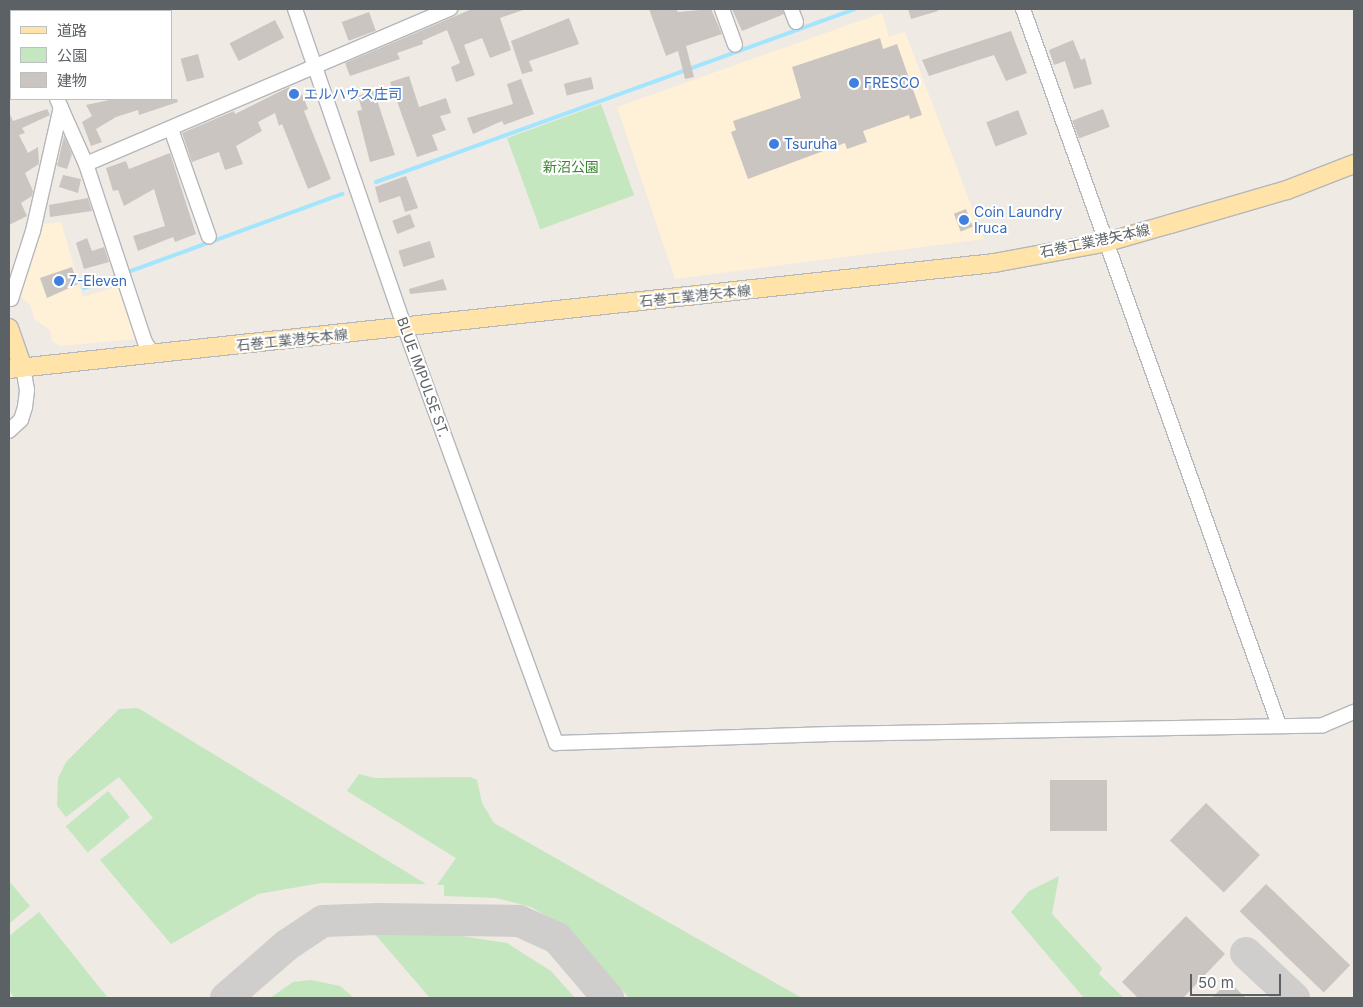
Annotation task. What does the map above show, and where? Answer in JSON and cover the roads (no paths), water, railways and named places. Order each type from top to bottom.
[{"type":"main road","name":"石巻工業港矢本線","points":[[16,368],[405,328],[934,270],[1106,242],[1229,208],[1354,164]]},
{"type":"main road","points":[[9,328],[16,368]]},
{"type":"street","name":"BLUE IMPULSE ST.","points":[[295,9],[405,328],[556,743],[831,734],[1280,725]]},
{"type":"street","points":[[86,164],[450,9]]},
{"type":"street","points":[[722,9],[735,46]]},
{"type":"street","points":[[1023,9],[1280,725],[1323,725],[1354,712]]},
{"type":"street","points":[[60,102],[86,164],[145,342],[152,354]]},
{"type":"street","points":[[10,298],[33,231],[60,102]]},
{"type":"street","points":[[171,129],[209,237]]},
{"type":"street","points":[[9,431],[21,420],[27,390],[16,368]]},
{"type":"waterway","points":[[376,182],[855,9]]},
{"type":"waterway","points":[[84,288],[342,194]]},
{"type":"place","name":"FRESCO","points":[[854,83]]},
{"type":"place","name":"エルハウス庄司","points":[[294,94]]},
{"type":"place","name":"Tsuruha","points":[[774,144]]},
{"type":"place","name":"Coin Laundry Iruca","points":[[964,220]]},
{"type":"place","name":"7-Eleven","points":[[59,281]]},
{"type":"park label","name":"新沼公園","points":[[571,167]]}]
